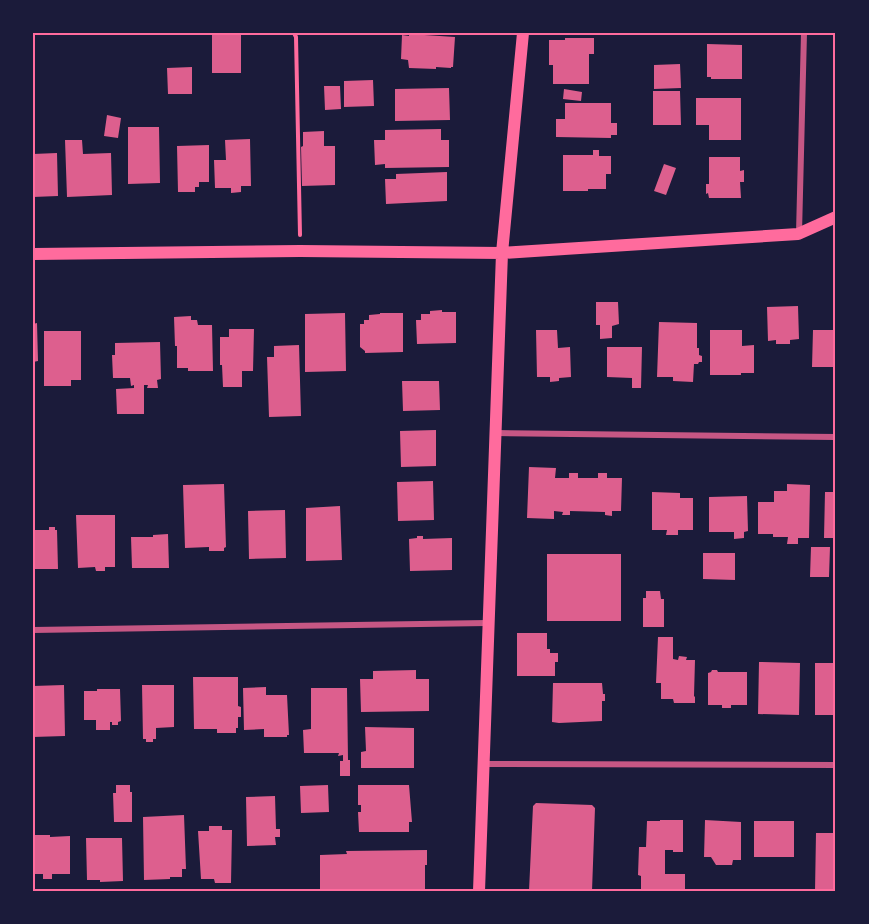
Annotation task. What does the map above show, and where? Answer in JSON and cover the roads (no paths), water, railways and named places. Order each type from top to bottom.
[{"type":"main road","points":[[479,891],[502,253],[523,33]]},
{"type":"main road","points":[[33,254],[300,251],[502,253],[798,234],[836,217]]},
{"type":"street","points":[[798,234],[804,33]]},
{"type":"street","points":[[495,433],[836,437]]},
{"type":"street","points":[[33,630],[489,623]]},
{"type":"street","points":[[484,764],[836,765]]}]
